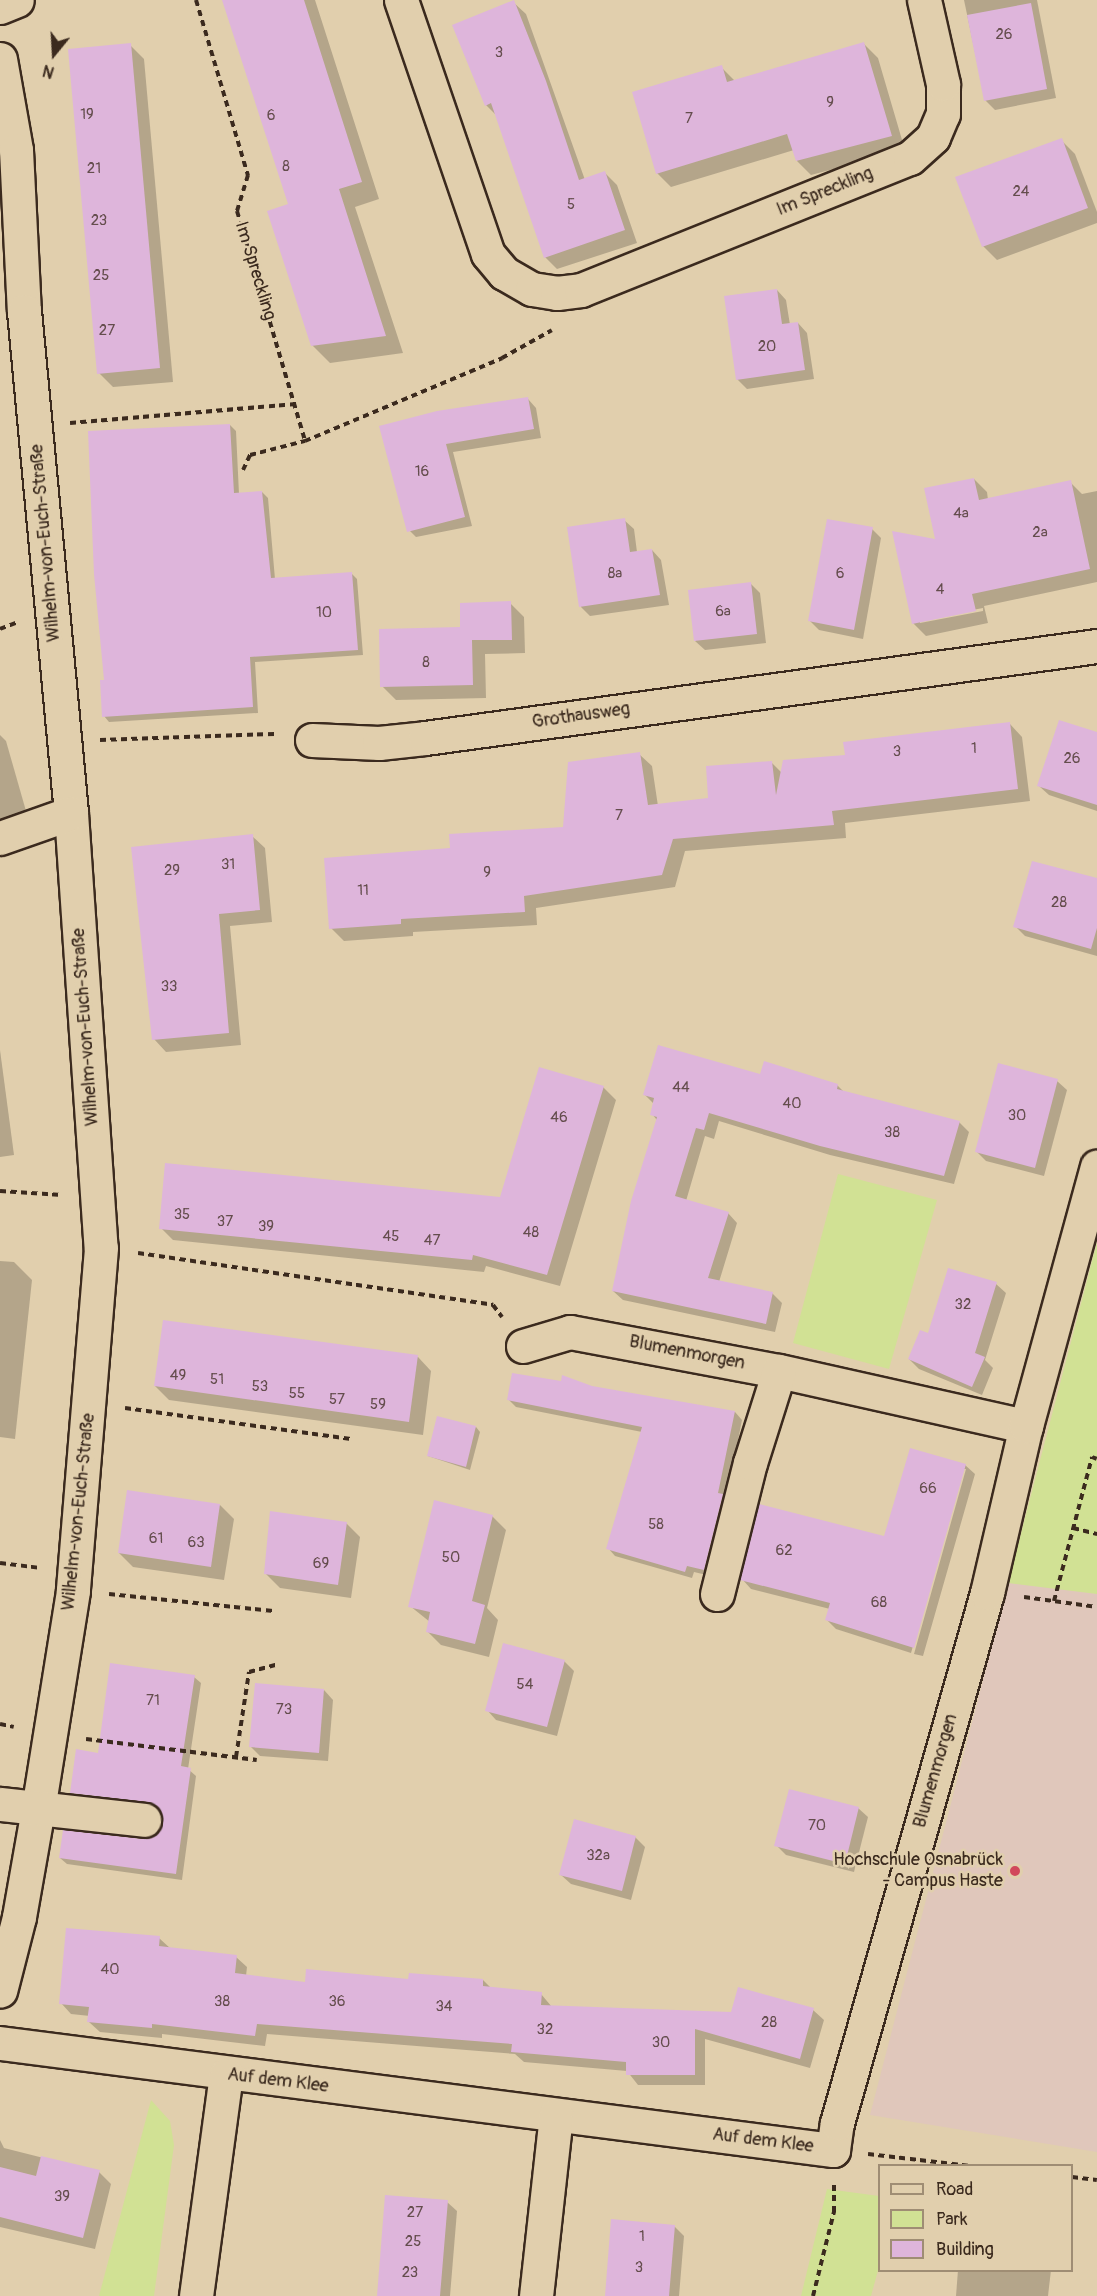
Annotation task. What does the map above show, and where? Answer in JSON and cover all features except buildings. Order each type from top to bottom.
[{"type":"street","points":[[0,7],[17,0]]},
{"type":"street","name":"Im Spreckling","points":[[401,0],[488,254],[504,273],[532,289],[556,293],[581,290],[910,158],[933,137],[943,114],[943,84],[924,0]]},
{"type":"street","name":"Wilhelm-von-Euch-Straße","points":[[0,59],[16,150],[12,316],[36,425],[71,813],[101,1248],[91,1404],[73,1591],[48,1734],[38,1809],[9,1915],[0,1991]]},
{"type":"street","name":"Grothausweg","points":[[312,740],[379,743],[425,738],[1097,646]]},
{"type":"street","points":[[0,838],[71,813]]},
{"type":"street","name":"Blumenmorgen","points":[[835,2136],[987,1593],[1026,1426],[1097,1167]]},
{"type":"street","name":"Blumenmorgen","points":[[523,1346],[570,1332],[779,1371],[1026,1426]]},
{"type":"street","points":[[717,1594],[750,1463],[779,1371]]},
{"type":"street","points":[[0,1804],[144,1820]]},
{"type":"street","name":"Auf dem Klee","points":[[0,2043],[226,2075],[556,2115],[835,2136]]},
{"type":"street","points":[[196,2296],[226,2075]]},
{"type":"street","points":[[536,2296],[556,2115]]},
{"type":"path","name":"Im Spreckling","points":[[196,0],[248,175],[237,211],[296,404],[305,441]]},
{"type":"path","points":[[243,470],[250,455],[305,441],[502,358],[576,317],[581,290]]},
{"type":"path","points":[[36,425],[296,404]]},
{"type":"path","points":[[64,742],[261,732],[312,740]]},
{"type":"path","points":[[0,1191],[99,1197]]},
{"type":"path","points":[[101,1248],[493,1305],[523,1346]]},
{"type":"path","points":[[91,1404],[351,1439]]},
{"type":"path","points":[[1054,1601],[1092,1458],[1097,1459]]},
{"type":"path","points":[[1073,1528],[1097,1534]]},
{"type":"path","points":[[73,1591],[273,1611]]},
{"type":"path","points":[[987,1593],[1097,1607]]},
{"type":"path","points":[[236,1757],[249,1672],[278,1664]]},
{"type":"path","points":[[48,1734],[257,1760]]},
{"type":"path","points":[[813,2296],[834,2212],[835,2136]]},
{"type":"path","name":"Auf dem Klee","points":[[835,2136],[961,2164]]},
{"type":"path","points":[[1073,2177],[1097,2180]]},
{"type":"shaded area","name":"Hochschule Osnabrück - Campus Haste","points":[[1097,1242],[1097,2152],[870,2115]]},
{"type":"green space","points":[[838,1174],[937,1200],[889,1369],[793,1343]]},
{"type":"green space","points":[[1097,1242],[1097,1594],[1008,1583]]},
{"type":"green space","points":[[151,2100],[170,2121],[174,2145],[154,2296],[99,2296]]},
{"type":"green space","points":[[827,2189],[878,2196],[878,2271],[871,2296],[801,2296]]},
{"type":"place","name":"Hochschule Osnabrück - Campus Haste","points":[[1015,1871]]}]
